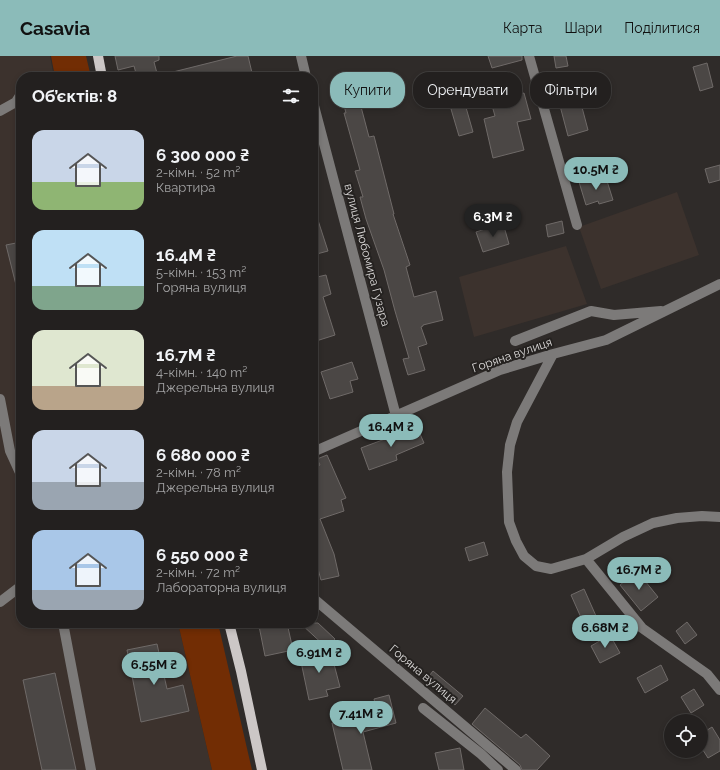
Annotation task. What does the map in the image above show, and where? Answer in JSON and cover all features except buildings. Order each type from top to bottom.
[{"type":"main road","points":[[98,56],[101,72]]},
{"type":"main road","points":[[230,628],[262,770]]},
{"type":"street","points":[[301,56],[305,72]]},
{"type":"street","points":[[529,56],[577,225]]},
{"type":"street","points":[[0,111],[16,102]]},
{"type":"street","name":"вулиця Любомира Гузара","points":[[318,121],[396,416]]},
{"type":"street","name":"Горяна вулиця","points":[[318,450],[500,370],[606,340],[720,284]]},
{"type":"street","points":[[515,341],[591,311],[614,315],[667,310]]},
{"type":"street","points":[[553,354],[517,422],[510,445],[507,472],[509,522],[516,542],[524,556],[536,566],[551,569],[586,559],[623,537],[653,523],[677,518],[702,516],[720,517]]},
{"type":"street","points":[[0,399],[10,451],[16,464]]},
{"type":"street","points":[[586,559],[642,628],[707,674],[720,690]]},
{"type":"street","points":[[0,602],[16,590]]},
{"type":"street","name":"Горяна вулиця","points":[[318,602],[516,770]]},
{"type":"street","points":[[64,628],[91,770]]},
{"type":"street","points":[[423,708],[481,754],[498,770]]},
{"type":"shaded area","points":[[0,56],[50,56],[53,72],[16,72],[16,628],[179,628],[212,770],[0,770]]},
{"type":"shaded area","points":[[51,56],[86,56],[90,72],[54,72]]},
{"type":"shaded area","points":[[677,192],[699,255],[601,289],[579,227]]},
{"type":"shaded area","points":[[566,246],[587,304],[474,337],[459,277]]},
{"type":"shaded area","points":[[179,628],[219,628],[252,770],[212,770]]}]
